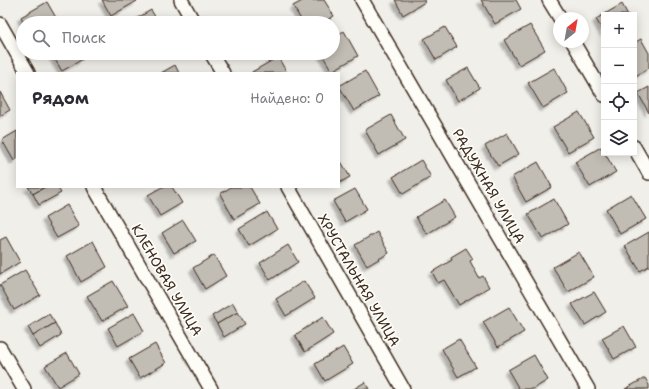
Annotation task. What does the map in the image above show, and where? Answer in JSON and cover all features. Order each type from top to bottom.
[{"type":"street","points":[[181,0],[190,16]]},
{"type":"street","name":"РАДУЖНАЯ УЛИЦА","points":[[362,0],[588,389]]},
{"type":"street","points":[[549,0],[556,12]]},
{"type":"street","points":[[0,24],[16,52]]},
{"type":"street","points":[[577,48],[601,90]]},
{"type":"street","points":[[21,60],[27,72]]},
{"type":"street","points":[[216,60],[222,72]]},
{"type":"street","points":[[637,152],[649,173]]},
{"type":"street","name":"КЛЕНОВАЯ УЛИЦА","points":[[95,188],[211,389]]},
{"type":"street","name":"ХРУСТАЛЬНАЯ УЛИЦА","points":[[289,188],[403,389]]},
{"type":"street","points":[[0,348],[24,389]]},
{"type":"building","points":[[102,0],[136,0],[137,1],[111,16]]},
{"type":"building","points":[[304,0],[324,0],[334,16],[299,16],[293,6]]},
{"type":"building","points":[[395,0],[424,0],[425,2],[403,15]]},
{"type":"building","points":[[481,0],[516,0],[521,9],[495,24]]},
{"type":"building","points":[[47,2],[55,16],[23,16]]},
{"type":"building","points":[[622,4],[626,12],[608,12]]},
{"type":"building","points":[[151,10],[155,16],[141,16]]},
{"type":"building","points":[[601,16],[601,28],[596,19]]},
{"type":"building","points":[[530,25],[545,50],[519,65],[504,40]]},
{"type":"building","points":[[445,27],[457,47],[436,60],[424,39]]},
{"type":"building","points":[[344,31],[358,56],[332,71],[325,60],[340,60],[340,33]]},
{"type":"building","points":[[641,39],[649,53],[649,68],[637,75],[637,48],[637,41]]},
{"type":"building","points":[[55,60],[81,60],[62,71]]},
{"type":"building","points":[[273,60],[280,60],[286,72],[252,72]]},
{"type":"building","points":[[175,65],[178,72],[163,72]]},
{"type":"building","points":[[468,68],[480,88],[458,101],[446,80]]},
{"type":"building","points":[[554,68],[568,93],[543,108],[528,83]]},
{"type":"building","points":[[365,71],[379,96],[354,111],[340,85]]},
{"type":"building","points":[[649,87],[649,113],[638,93]]},
{"type":"building","points":[[0,92],[10,110],[0,116]]},
{"type":"building","points":[[579,112],[594,137],[568,152],[553,127]]},
{"type":"building","points":[[391,115],[405,140],[379,155],[365,130]]},
{"type":"building","points":[[16,132],[16,160],[14,161],[2,140]]},
{"type":"building","points":[[507,133],[519,154],[498,166],[485,146]]},
{"type":"building","points":[[601,147],[601,156],[606,156],[616,172],[590,187],[575,162]]},
{"type":"building","points":[[340,160],[350,177],[340,182]]},
{"type":"building","points":[[421,160],[431,177],[403,194],[393,177]]},
{"type":"building","points":[[538,162],[552,187],[526,202],[512,177]]},
{"type":"building","points":[[29,188],[43,188],[33,194]]},
{"type":"building","points":[[43,188],[58,188],[61,193],[39,205],[33,194]]},
{"type":"building","points":[[160,188],[173,188],[182,203],[160,216],[148,195]]},
{"type":"building","points":[[229,188],[251,188],[260,204],[234,219],[220,194]]},
{"type":"building","points":[[355,189],[367,209],[345,222],[333,201]]},
{"type":"building","points":[[631,194],[646,219],[620,234],[606,209]]},
{"type":"building","points":[[554,199],[568,224],[543,239],[528,214]]},
{"type":"building","points":[[445,200],[455,217],[427,234],[416,217]]},
{"type":"building","points":[[67,205],[79,226],[57,238],[45,218]]},
{"type":"building","points":[[267,212],[277,229],[249,246],[239,229]]},
{"type":"building","points":[[183,220],[196,241],[174,253],[162,233]]},
{"type":"building","points":[[377,232],[389,253],[367,266],[355,245]]},
{"type":"building","points":[[649,232],[649,266],[640,271],[625,246]]},
{"type":"building","points":[[6,237],[20,262],[0,274],[0,240]]},
{"type":"building","points":[[93,241],[107,267],[81,282],[67,256]]},
{"type":"building","points":[[288,245],[298,262],[270,280],[260,263]]},
{"type":"building","points":[[466,248],[473,259],[470,261],[479,278],[483,276],[489,287],[459,305],[444,280],[438,283],[432,272],[452,260],[451,257]]},
{"type":"building","points":[[579,252],[594,277],[568,292],[553,267]]},
{"type":"building","points":[[214,255],[226,276],[205,289],[193,268]]},
{"type":"building","points":[[25,270],[40,295],[14,310],[0,285]]},
{"type":"building","points":[[113,281],[128,306],[102,321],[87,296]]},
{"type":"building","points":[[304,281],[315,298],[286,316],[276,299]]},
{"type":"building","points":[[594,292],[606,312],[585,325],[572,304]]},
{"type":"building","points":[[233,303],[238,312],[217,324],[212,316]]},
{"type":"building","points":[[509,307],[524,332],[498,347],[483,322]]},
{"type":"building","points":[[238,312],[245,324],[224,337],[217,324]]},
{"type":"building","points":[[134,313],[144,331],[118,346],[108,328]]},
{"type":"building","points":[[49,314],[55,323],[33,336],[28,327]]},
{"type":"building","points":[[323,317],[333,334],[305,352],[295,335]]},
{"type":"building","points":[[55,323],[61,335],[40,348],[33,336]]},
{"type":"building","points":[[624,326],[636,347],[614,359],[602,338]]},
{"type":"building","points":[[459,339],[476,367],[458,377],[442,349]]},
{"type":"building","points":[[155,344],[166,363],[140,378],[129,359]]},
{"type":"building","points":[[343,347],[353,364],[325,381],[315,364]]},
{"type":"building","points":[[67,353],[79,374],[58,387],[45,366]]},
{"type":"building","points":[[534,355],[548,380],[533,389],[519,389],[508,370]]},
{"type":"building","points":[[645,378],[649,385],[649,389],[625,389]]},
{"type":"building","points":[[365,382],[369,389],[354,389]]}]
